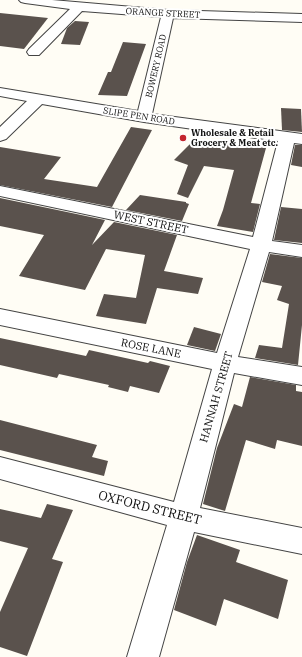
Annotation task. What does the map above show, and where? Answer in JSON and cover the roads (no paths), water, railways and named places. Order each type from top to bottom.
[{"type":"street","name":"ORANGE STREET","points":[[25,0],[79,7],[168,14],[302,18]]},
{"type":"street","points":[[143,12],[145,0]]},
{"type":"street","points":[[34,52],[79,7]]},
{"type":"street","name":"BOWERY ROAD","points":[[144,117],[168,14]]},
{"type":"street","name":"SLIPE PEN ROAD","points":[[0,92],[144,117],[294,138]]},
{"type":"street","points":[[0,136],[39,98]]},
{"type":"street","name":"HANNAH STREET","points":[[143,657],[167,579],[225,363],[294,138]]},
{"type":"street","name":"WEST STREET","points":[[0,191],[302,251]]},
{"type":"street","name":"ROSE LANE","points":[[0,317],[225,363],[302,376]]},
{"type":"street","name":"OXFORD STREET","points":[[0,468],[183,517],[302,541]]},
{"type":"place","name":"Wholesale & Retail Grocery & Meat etc.","points":[[183,138]]}]
